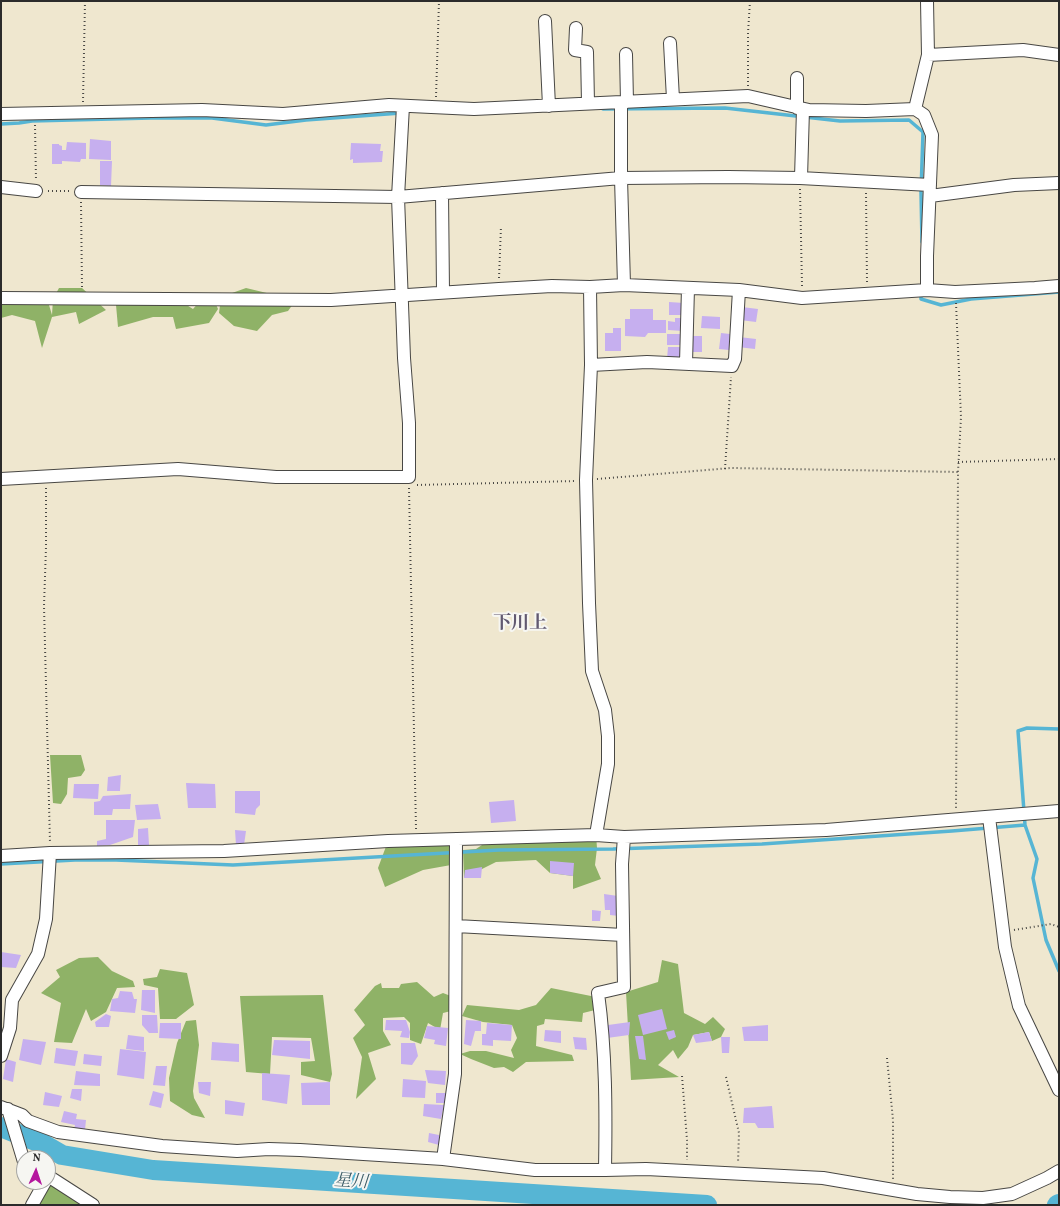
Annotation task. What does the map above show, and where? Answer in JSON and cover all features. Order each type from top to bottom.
[{"type":"street","points":[[915,109],[928,55],[927,1]]},
{"type":"street","points":[[545,21],[549,106]]},
{"type":"street","points":[[576,28],[575,50],[587,52],[588,103]]},
{"type":"street","points":[[670,43],[673,99]]},
{"type":"street","points":[[928,55],[1023,50],[1059,55]]},
{"type":"street","points":[[624,285],[621,178],[626,54]]},
{"type":"street","points":[[797,78],[800,108],[801,178]]},
{"type":"street","points":[[1,114],[202,110],[283,114],[389,105],[474,109],[748,96],[800,108],[825,111],[915,109],[924,115],[932,135],[927,290]]},
{"type":"street","points":[[1,478],[178,469],[276,477],[409,481],[410,423],[404,358],[398,197],[404,106]]},
{"type":"street","points":[[81,192],[398,197],[621,178],[801,178],[866,182],[930,191],[1059,183]]},
{"type":"street","points":[[1,187],[36,191]]},
{"type":"street","points":[[442,193],[442,292]]},
{"type":"street","points":[[1,298],[331,300],[552,286],[590,287],[624,285],[738,290],[802,298],[927,290],[955,292],[1059,286]]},
{"type":"street","points":[[590,287],[591,365],[586,480],[589,603],[592,671],[604,710],[608,736],[608,764],[596,835]]},
{"type":"street","points":[[686,363],[688,288]]},
{"type":"street","points":[[591,365],[647,362],[732,366],[735,359],[738,290]]},
{"type":"street","points":[[1,856],[50,853],[224,851],[416,840],[596,835],[624,837],[826,830],[1059,811]]},
{"type":"street","points":[[989,817],[1005,947],[1019,1006],[1059,1090]]},
{"type":"street","points":[[605,1170],[606,1121],[602,1023],[598,993],[624,987],[622,864],[624,837]]},
{"type":"street","points":[[443,1159],[455,1074],[456,839]]},
{"type":"street","points":[[1,1056],[10,1028],[12,1000],[38,954],[46,919],[50,853]]},
{"type":"street","points":[[456,926],[623,935]]},
{"type":"street","points":[[6,1108],[22,1115],[28,1121],[58,1132],[148,1145],[237,1151],[269,1149],[300,1150],[443,1159],[535,1170],[646,1169],[823,1178],[917,1194],[950,1202],[1012,1194],[1059,1171]]},
{"type":"street","points":[[6,1108],[20,1150]]},
{"type":"street","points":[[56,1181],[93,1205]]},
{"type":"street","points":[[32,1205],[40,1190]]},
{"type":"path","points":[[83,112],[85,1]]},
{"type":"path","points":[[435,108],[439,1]]},
{"type":"path","points":[[748,96],[748,33],[750,1]]},
{"type":"path","points":[[35,114],[36,191],[81,192],[82,299]]},
{"type":"path","points":[[801,178],[802,298]]},
{"type":"path","points":[[866,182],[867,294]]},
{"type":"path","points":[[499,289],[501,226]]},
{"type":"path","points":[[955,292],[961,417],[958,462],[956,819]]},
{"type":"path","points":[[725,469],[732,366]]},
{"type":"path","points":[[958,462],[1059,459]]},
{"type":"path","points":[[416,840],[409,481],[586,480],[725,469],[958,472]]},
{"type":"path","points":[[46,476],[44,606],[50,853]]},
{"type":"path","points":[[1003,932],[1051,924],[1059,927]]},
{"type":"path","points":[[887,1058],[893,1120],[894,1190]]},
{"type":"path","points":[[682,1076],[687,1140],[687,1171]]},
{"type":"path","points":[[726,1077],[739,1133],[738,1174]]},
{"type":"green space","points":[[59,288],[82,288],[106,310],[79,324],[76,312],[52,317],[42,348],[35,321],[12,315],[1,318],[1,298],[38,299],[49,305],[52,315],[53,299]]},
{"type":"green space","points":[[246,288],[296,300],[288,311],[272,315],[257,331],[234,326],[219,313],[221,297]]},
{"type":"green space","points":[[177,299],[193,309],[201,300],[214,300],[218,309],[209,323],[176,329],[173,317],[153,317],[118,327],[116,305]]},
{"type":"green space","points":[[50,755],[81,755],[85,770],[81,776],[68,778],[67,794],[61,804],[53,803]]},
{"type":"green space","points":[[596,835],[597,848],[595,865],[601,879],[573,889],[573,876],[550,873],[536,860],[496,862],[464,878],[463,850],[476,849],[488,841]]},
{"type":"green space","points":[[443,839],[455,850],[451,865],[423,870],[385,887],[378,868],[388,841]]},
{"type":"green space","points":[[98,957],[112,971],[133,981],[135,987],[117,988],[106,1012],[91,1021],[86,1009],[72,1043],[54,1042],[61,1003],[41,993],[60,977],[56,970],[79,958]]},
{"type":"green space","points":[[662,960],[678,964],[684,1013],[705,1024],[713,1017],[725,1029],[721,1037],[712,1041],[709,1032],[693,1035],[688,1047],[678,1059],[673,1050],[658,1065],[679,1077],[631,1080],[626,992],[658,982]]},
{"type":"green space","points":[[160,969],[187,973],[194,1005],[176,1019],[160,1019],[158,988],[144,985],[143,979],[157,977]]},
{"type":"green space","points":[[417,982],[434,997],[443,993],[461,1000],[455,1010],[443,1013],[440,1030],[428,1023],[421,1044],[410,1040],[410,1023],[404,1017],[383,1018],[383,1031],[391,1045],[368,1053],[376,1079],[356,1099],[362,1057],[353,1038],[365,1025],[354,1010],[375,986],[381,983],[382,988],[399,988],[401,984]]},
{"type":"green space","points":[[551,988],[596,997],[595,1010],[583,1013],[582,1022],[545,1019],[544,1024],[537,1026],[536,1046],[572,1055],[574,1061],[526,1062],[513,1072],[504,1067],[494,1068],[460,1054],[470,1051],[486,1051],[514,1058],[511,1050],[517,1038],[512,1025],[483,1022],[462,1016],[467,1005],[519,1010],[536,1005]]},
{"type":"green space","points":[[323,995],[332,1074],[330,1082],[301,1075],[301,1062],[315,1061],[311,1038],[272,1037],[270,1074],[246,1072],[240,996]]},
{"type":"green space","points":[[196,1020],[199,1045],[193,1091],[194,1098],[205,1118],[192,1115],[170,1101],[169,1078],[177,1043],[186,1021]]},
{"type":"green space","points":[[56,1187],[91,1205],[39,1205],[44,1190],[56,1190]]},
{"type":"building","points":[[90,139],[111,141],[111,160],[89,159]]},
{"type":"building","points":[[67,142],[86,143],[86,159],[81,159],[80,162],[62,161],[62,164],[52,164],[52,144],[59,144],[62,146],[62,150],[66,150]]},
{"type":"building","points":[[351,143],[381,144],[380,151],[383,151],[382,162],[353,163],[353,159],[350,160]]},
{"type":"building","points":[[100,161],[112,161],[111,186],[100,185]]},
{"type":"building","points":[[669,302],[684,303],[684,315],[669,315]]},
{"type":"building","points":[[742,307],[758,309],[756,322],[740,320]]},
{"type":"building","points":[[630,309],[653,309],[653,320],[666,320],[666,333],[648,333],[645,337],[625,336],[625,319],[630,319]]},
{"type":"building","points":[[702,316],[720,317],[720,329],[701,328]]},
{"type":"building","points":[[675,318],[684,318],[683,331],[668,330],[668,321],[675,322]]},
{"type":"building","points":[[613,328],[621,328],[621,351],[605,351],[605,333],[613,333]]},
{"type":"building","points":[[721,333],[730,334],[729,350],[719,349]]},
{"type":"building","points":[[667,334],[683,334],[683,345],[667,345]]},
{"type":"building","points":[[691,336],[702,336],[702,352],[691,352]]},
{"type":"building","points":[[739,337],[756,339],[755,349],[738,347]]},
{"type":"building","points":[[668,347],[684,347],[683,360],[667,359]]},
{"type":"building","points":[[121,775],[120,791],[107,791],[108,777]]},
{"type":"building","points":[[186,783],[215,784],[216,808],[188,808]]},
{"type":"building","points":[[74,784],[99,784],[98,799],[73,798]]},
{"type":"building","points":[[235,791],[260,791],[260,805],[256,809],[255,815],[235,813]]},
{"type":"building","points":[[131,794],[130,809],[113,809],[112,815],[94,815],[94,802],[100,801],[103,796]]},
{"type":"building","points":[[514,800],[516,821],[491,823],[489,802]]},
{"type":"building","points":[[158,804],[161,819],[137,820],[135,805]]},
{"type":"building","points":[[106,820],[135,820],[133,837],[110,845],[97,846],[97,841],[106,839]]},
{"type":"building","points":[[148,828],[149,845],[138,845],[138,829]]},
{"type":"building","points":[[235,830],[246,831],[244,845],[236,845]]},
{"type":"building","points":[[550,861],[574,863],[573,876],[550,873]]},
{"type":"building","points":[[482,867],[481,878],[464,878],[465,870]]},
{"type":"building","points":[[604,894],[618,896],[619,916],[610,915],[610,910],[605,910]]},
{"type":"building","points":[[592,910],[601,911],[600,921],[592,921]]},
{"type":"building","points":[[1,952],[21,955],[16,968],[1,967]]},
{"type":"building","points":[[142,990],[155,990],[155,1013],[141,1010]]},
{"type":"building","points":[[120,991],[132,992],[134,999],[137,999],[135,1013],[110,1011],[112,999],[118,998]]},
{"type":"building","points":[[662,1009],[667,1029],[643,1035],[638,1015]]},
{"type":"building","points":[[106,1014],[111,1016],[109,1027],[96,1027],[95,1022]]},
{"type":"building","points":[[142,1015],[157,1015],[158,1033],[149,1033],[142,1025]]},
{"type":"building","points":[[386,1020],[406,1020],[410,1032],[409,1038],[400,1037],[402,1031],[385,1030]]},
{"type":"building","points":[[466,1020],[481,1021],[481,1031],[475,1031],[471,1046],[464,1044]]},
{"type":"building","points":[[630,1022],[629,1035],[607,1038],[608,1025]]},
{"type":"building","points":[[160,1023],[181,1023],[181,1039],[159,1038]]},
{"type":"building","points":[[487,1023],[512,1025],[511,1041],[493,1040],[493,1046],[482,1045],[482,1034],[486,1034]]},
{"type":"building","points":[[768,1025],[768,1041],[744,1041],[742,1027]]},
{"type":"building","points":[[427,1026],[448,1028],[446,1046],[434,1044],[435,1040],[424,1038]]},
{"type":"building","points":[[545,1030],[561,1031],[561,1043],[544,1041]]},
{"type":"building","points":[[674,1030],[676,1037],[669,1040],[666,1032]]},
{"type":"building","points":[[709,1032],[712,1041],[696,1043],[693,1035]]},
{"type":"building","points":[[128,1035],[144,1037],[144,1051],[126,1049]]},
{"type":"building","points":[[635,1036],[643,1036],[646,1060],[639,1059]]},
{"type":"building","points":[[573,1037],[586,1038],[587,1050],[575,1049]]},
{"type":"building","points":[[721,1037],[730,1037],[729,1053],[722,1053]]},
{"type":"building","points":[[23,1039],[46,1042],[41,1065],[19,1060]]},
{"type":"building","points":[[274,1040],[310,1041],[310,1059],[272,1055]]},
{"type":"building","points":[[212,1042],[239,1044],[239,1062],[211,1060]]},
{"type":"building","points":[[401,1043],[415,1043],[418,1056],[412,1065],[401,1064]]},
{"type":"building","points":[[56,1048],[78,1051],[75,1066],[54,1063]]},
{"type":"building","points":[[120,1049],[146,1052],[144,1079],[117,1075]]},
{"type":"building","points":[[84,1054],[102,1056],[101,1066],[83,1064]]},
{"type":"building","points":[[6,1059],[16,1062],[13,1082],[3,1079]]},
{"type":"building","points":[[156,1066],[167,1066],[165,1086],[153,1085]]},
{"type":"building","points":[[425,1070],[446,1071],[445,1085],[428,1083]]},
{"type":"building","points":[[76,1071],[100,1074],[100,1086],[74,1085]]},
{"type":"building","points":[[262,1073],[290,1075],[287,1104],[262,1100]]},
{"type":"building","points":[[403,1079],[426,1081],[425,1098],[402,1097]]},
{"type":"building","points":[[198,1082],[211,1082],[210,1096],[199,1093]]},
{"type":"building","points":[[330,1082],[330,1105],[302,1105],[301,1083]]},
{"type":"building","points":[[72,1089],[82,1089],[81,1101],[70,1098]]},
{"type":"building","points":[[153,1091],[164,1094],[161,1108],[149,1105]]},
{"type":"building","points":[[45,1092],[62,1096],[59,1107],[43,1105]]},
{"type":"building","points":[[436,1093],[447,1093],[446,1103],[436,1103]]},
{"type":"building","points":[[225,1100],[245,1103],[243,1116],[225,1114]]},
{"type":"building","points":[[424,1104],[444,1105],[441,1119],[423,1116]]},
{"type":"building","points":[[772,1106],[774,1128],[758,1128],[755,1123],[743,1123],[744,1108]]},
{"type":"building","points":[[64,1111],[77,1114],[76,1119],[86,1120],[85,1130],[74,1129],[75,1125],[61,1122]]},
{"type":"building","points":[[429,1133],[439,1135],[439,1145],[428,1142]]},
{"type":"waterway","points":[[603,109],[725,108],[840,121],[909,120],[923,132],[921,192],[922,242]]},
{"type":"waterway","points":[[1,124],[32,121],[212,118],[266,125],[306,120],[401,113]]},
{"type":"waterway","points":[[921,292],[921,299],[941,305],[971,299],[1059,292]]},
{"type":"waterway","points":[[1059,729],[1027,728],[1018,731],[1025,825],[1037,859],[1033,878],[1046,940],[1059,971]]},
{"type":"waterway","points":[[1,864],[75,860],[116,860],[233,865],[499,850],[613,849],[762,844],[1025,825]]},
{"type":"waterway","name":"星川","points":[[1,1127],[43,1144],[62,1155],[153,1170],[707,1205]]},
{"type":"district","name":"下川上","points":[[520,625]]}]
